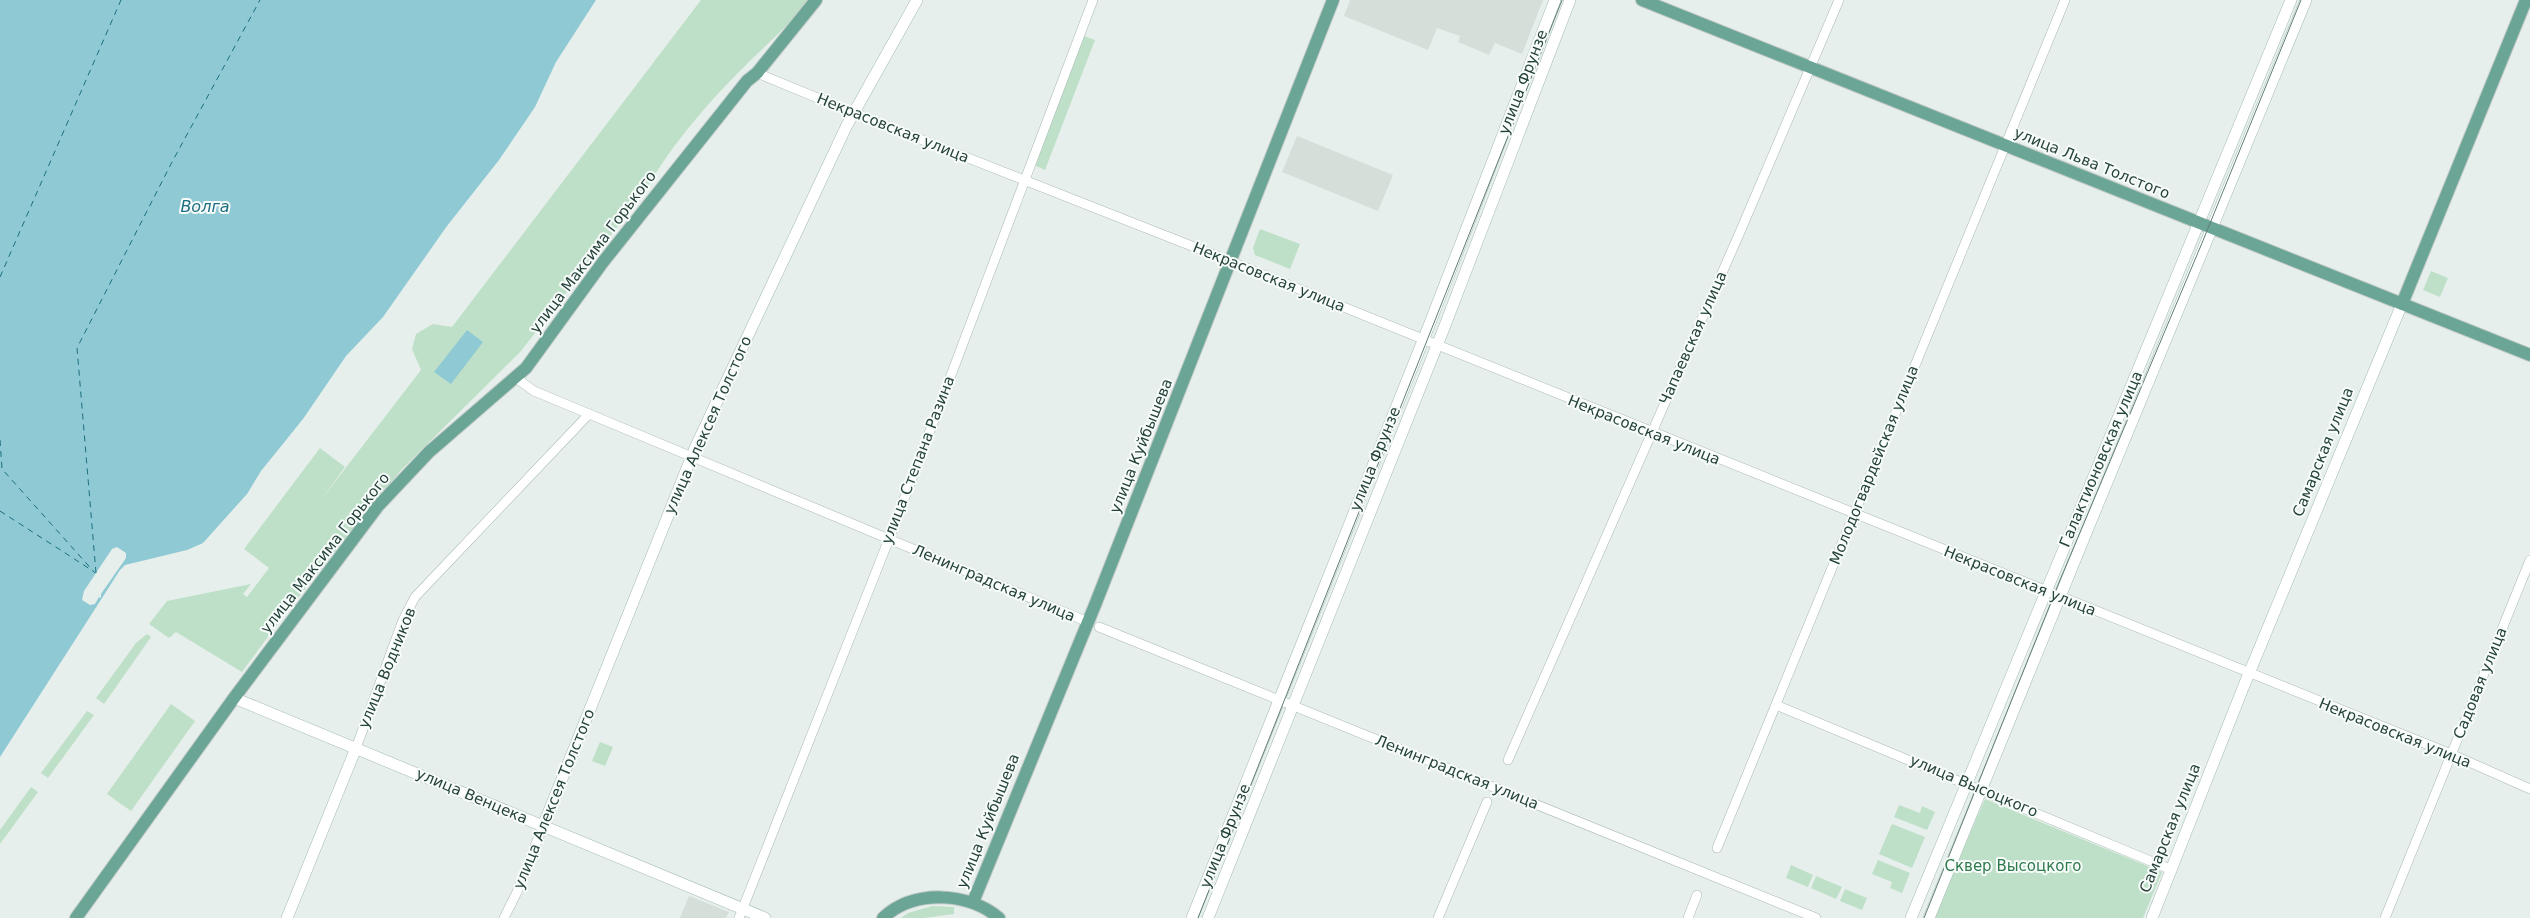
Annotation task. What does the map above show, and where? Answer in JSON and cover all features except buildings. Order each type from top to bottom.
[{"type":"main road","name":"улица Максима Горького","points":[[76,918],[234,698],[394,487],[429,452],[526,368],[615,247],[747,82],[757,73],[816,0]]},
{"type":"main road","name":"улица Алексея Толстого","points":[[543,826],[691,456],[854,113],[917,0]]},
{"type":"main road","name":"улица Куйбышева","points":[[973,902],[1093,625],[1333,0]]},
{"type":"main road","name":"улица Фрунзе","points":[[1192,918],[1555,0]]},
{"type":"main road","name":"улица Фрунзе","points":[[1208,918],[1437,345],[1570,0]]},
{"type":"main road","name":"улица Льва Толстого","points":[[1642,0],[1811,67],[2003,152],[2214,229],[2530,355]]},
{"type":"main road","name":"Галактионовская улица","points":[[1910,918],[2291,0]]},
{"type":"main road","name":"Галактионовская улица","points":[[1928,918],[2058,597],[2214,229],[2306,0]]},
{"type":"main road","name":"Самарская улица","points":[[2152,918],[2249,675],[2526,0]]},
{"type":"main road","name":"улица Венцека","points":[[234,698],[543,826],[740,913],[765,918]]},
{"type":"main road","name":"улица Водников","points":[[287,918],[356,748]]},
{"type":"main road","points":[[883,918],[894,910],[917,900],[941,898],[973,902],[999,918]]},
{"type":"street","name":"улица Степана Разина","points":[[740,913],[889,539],[1093,0]]},
{"type":"street","name":"Чапаевская улица","points":[[1508,760],[1806,81],[1839,0]]},
{"type":"street","name":"Молодогвардейская улица","points":[[1717,848],[2065,0]]},
{"type":"street","name":"Некрасовская улица","points":[[757,73],[1232,262],[2249,675],[2451,754],[2530,789]]},
{"type":"street","name":"Ленинградская улица","points":[[516,378],[534,391],[1093,625],[1816,918]]},
{"type":"street","name":"улица Водников","points":[[356,748],[403,620],[415,597],[590,414]]},
{"type":"street","name":"Садовая улица","points":[[2385,918],[2530,560]]},
{"type":"street","name":"улица Высоцкого","points":[[1776,705],[1981,788],[2172,870]]},
{"type":"street","points":[[1438,918],[1487,802]]},
{"type":"street","name":"улица Алексея Толстого","points":[[504,918],[517,892],[543,826]]},
{"type":"street","points":[[1688,918],[1697,896]]},
{"type":"shaded area","points":[[1350,0],[1543,0],[1522,54],[1495,43],[1489,55],[1458,42],[1460,36],[1437,28],[1428,50],[1344,16]]},
{"type":"shaded area","points":[[1297,136],[1393,175],[1378,211],[1282,172]]},
{"type":"shaded area","points":[[689,896],[729,912],[726,918],[680,918]]},
{"type":"green space","points":[[701,0],[809,0],[699,115],[676,144],[645,191],[521,351],[401,470],[281,619],[242,672],[176,632],[169,638],[149,624],[167,601],[251,584],[243,594],[247,597],[269,568],[244,549],[320,448],[345,467],[321,500],[421,370],[412,349],[416,334],[433,324],[452,327]]},
{"type":"green space","points":[[1084,36],[1095,40],[1045,170],[1034,165]]},
{"type":"green space","points":[[1260,229],[1300,244],[1290,269],[1255,255],[1253,248]]},
{"type":"green space","points":[[2431,271],[2448,278],[2440,297],[2423,290]]},
{"type":"green space","points":[[147,634],[151,637],[104,704],[96,698],[136,643]]},
{"type":"green space","points":[[171,704],[195,721],[131,811],[107,794]]},
{"type":"green space","points":[[87,711],[94,715],[48,778],[41,773]]},
{"type":"green space","points":[[600,742],[613,747],[605,766],[592,761]]},
{"type":"green space","points":[[31,787],[38,792],[0,844],[0,830]]},
{"type":"green space","name":"Сквер Высоцкого","points":[[1985,799],[2162,872],[2143,918],[1933,918]]},
{"type":"green space","points":[[1899,805],[1920,813],[1922,806],[1935,812],[1927,830],[1894,817]]},
{"type":"green space","points":[[1892,824],[1925,837],[1912,868],[1879,854]]},
{"type":"green space","points":[[1878,860],[1910,873],[1902,893],[1890,888],[1892,882],[1872,874]]},
{"type":"green space","points":[[1791,865],[1813,875],[1808,887],[1786,878]]},
{"type":"green space","points":[[1816,876],[1842,887],[1836,899],[1811,888]]},
{"type":"green space","points":[[1845,889],[1867,898],[1862,910],[1840,901]]},
{"type":"green space","points":[[932,906],[954,907],[954,914],[924,918],[901,918],[908,913]]},
{"type":"water","name":"Волга","points":[[0,0],[596,0],[556,62],[535,107],[499,160],[447,226],[383,317],[346,356],[303,419],[261,471],[247,494],[203,543],[187,550],[125,565],[120,570],[0,757]]},
{"type":"water","points":[[467,330],[483,342],[451,384],[434,372]]},
{"type":"pier","points":[[117,547],[126,553],[126,558],[101,594],[101,598],[99,597],[95,604],[90,605],[82,600],[84,591],[112,549]]},
{"type":"ferry route","points":[[0,277],[121,0]]},
{"type":"ferry route","points":[[96,573],[77,348],[171,164],[260,0]]},
{"type":"ferry route","points":[[0,440],[2,469],[95,573]]},
{"type":"ferry route","points":[[0,511],[93,571]]},
{"type":"tram line","points":[[1198,918],[1562,0]]},
{"type":"tram line","points":[[1924,918],[2060,580],[2202,243],[2301,0]]}]
